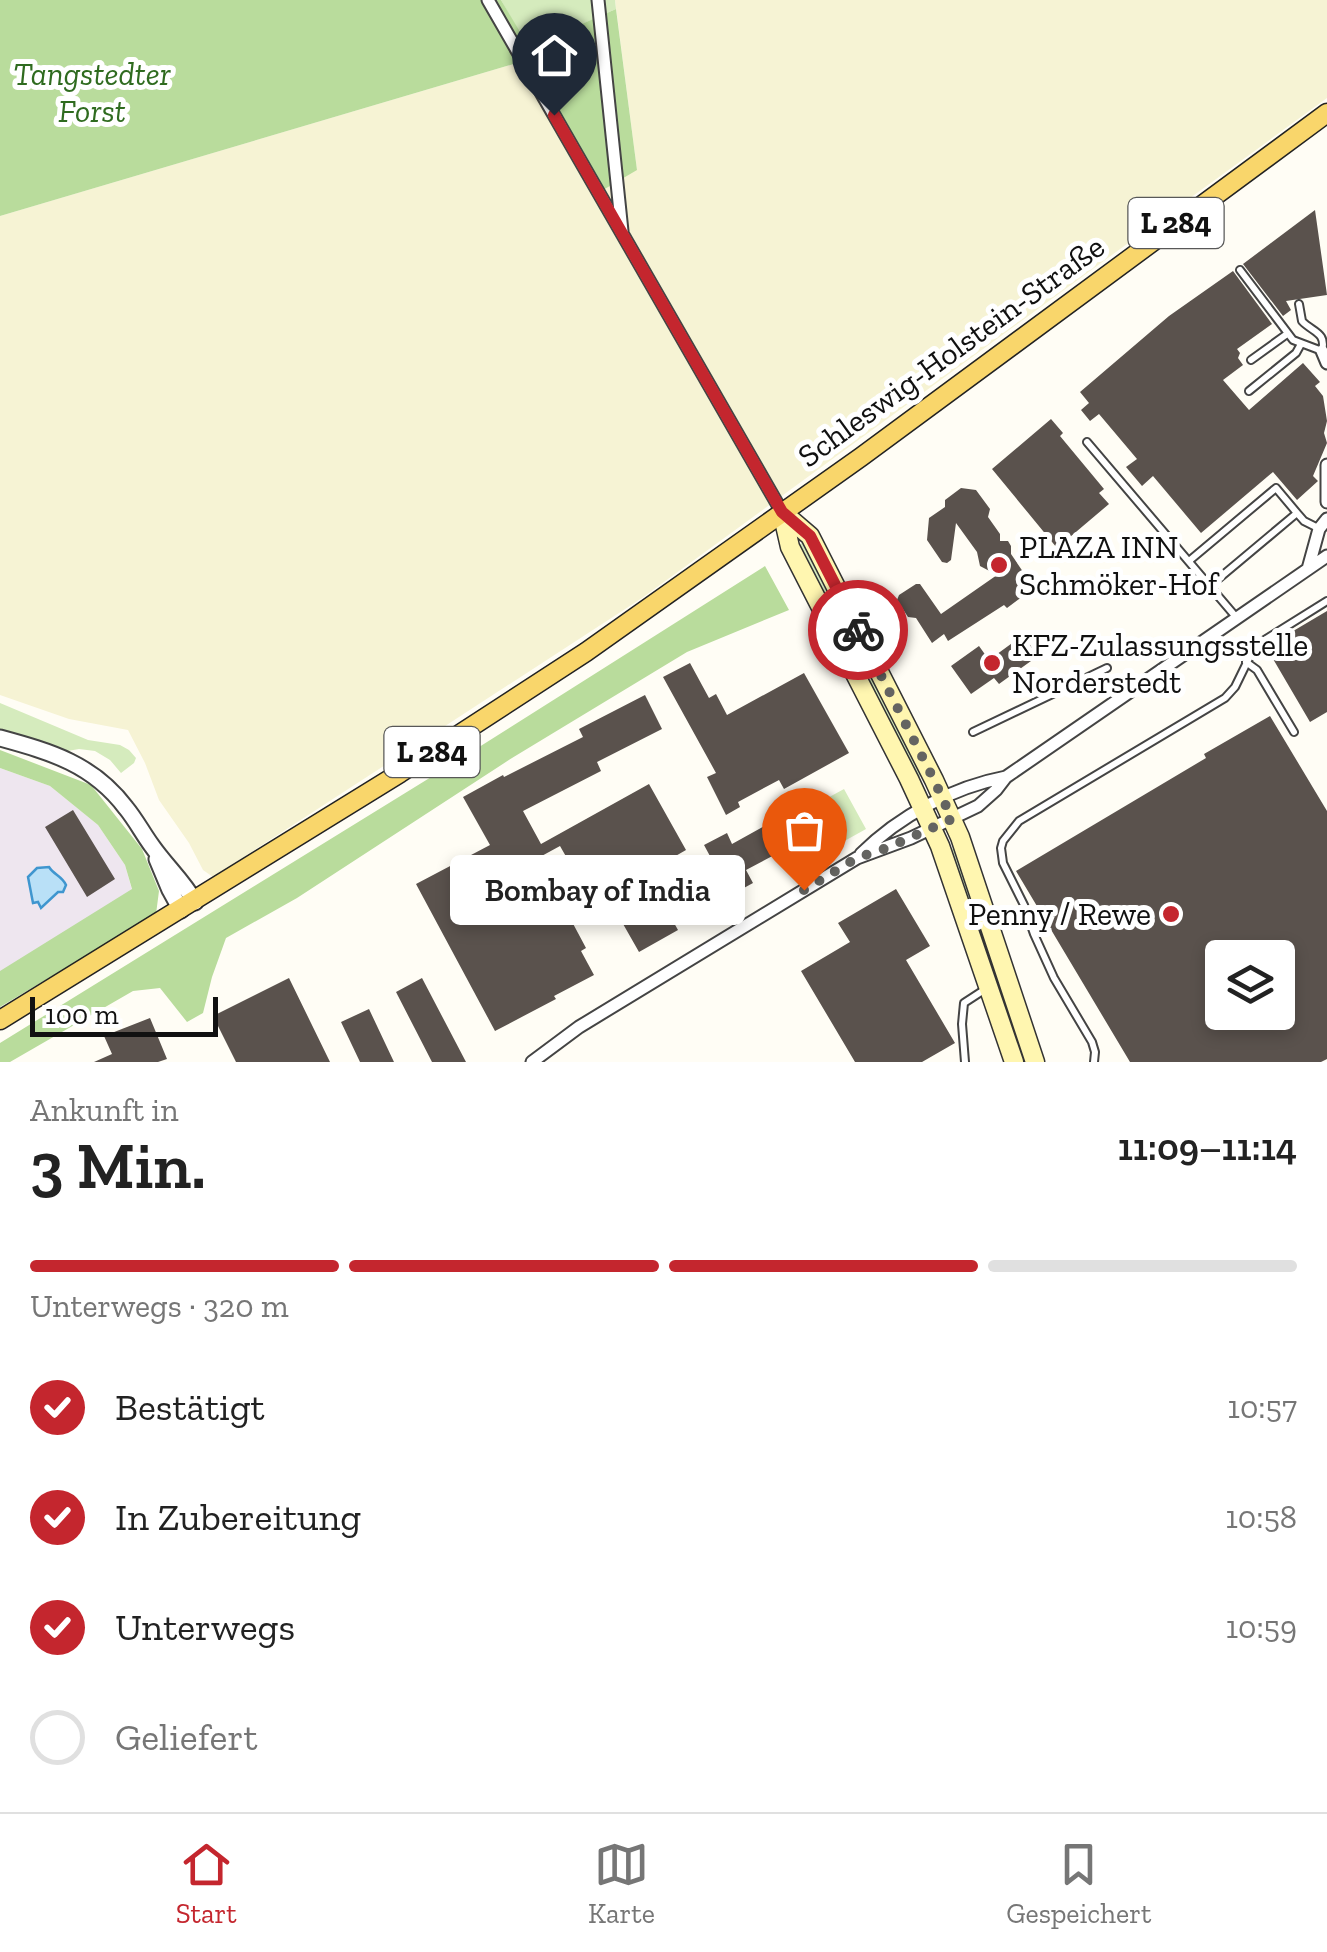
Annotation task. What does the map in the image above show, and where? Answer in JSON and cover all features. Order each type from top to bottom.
[{"type":"main road","name":"Schleswig-Holstein-Straße","points":[[0,1020],[400,773],[586,652],[860,457],[1327,113]]},
{"type":"main road","points":[[782,512],[810,536],[943,799],[987,914],[1034,1062]]},
{"type":"main road","points":[[782,512],[790,546],[932,828],[1014,1062]]},
{"type":"street","points":[[488,0],[782,512]]},
{"type":"street","points":[[598,0],[623,236]]},
{"type":"street","points":[[1327,465],[1327,502]]},
{"type":"street","points":[[1308,569],[1323,524]]},
{"type":"street","points":[[532,1062],[579,1027],[857,858],[978,806],[1006,777],[1327,556]]},
{"type":"street","points":[[0,738],[66,758],[108,786],[184,882],[188,906]]},
{"type":"street","points":[[857,858],[880,835],[923,809],[969,787],[1006,777]]},
{"type":"lane","points":[[1240,270],[1287,334],[1324,357],[1324,340],[1302,321],[1299,304]]},
{"type":"lane","points":[[1251,360],[1287,334]]},
{"type":"lane","points":[[1249,391],[1296,353],[1301,344]]},
{"type":"lane","points":[[1086,442],[1237,618]]},
{"type":"lane","points":[[1189,560],[1276,488],[1309,524],[1323,524]]},
{"type":"lane","points":[[1211,586],[1297,514]]},
{"type":"lane","points":[[1094,1062],[1092,1042],[1054,978],[1005,869],[1002,841],[1019,821],[1225,698],[1235,687],[1255,646],[1327,601]]},
{"type":"lane","points":[[1246,662],[1257,670],[1294,732]]},
{"type":"lane","points":[[973,732],[1107,668]]},
{"type":"lane","points":[[965,1062],[964,1004],[989,987]]},
{"type":"shaded area","points":[[615,0],[1327,0],[1327,98],[642,598],[213,877],[203,870],[159,800],[128,730],[69,719],[0,695],[0,216],[517,63],[570,156],[637,170]]},
{"type":"shaded area","points":[[0,768],[50,786],[98,825],[125,865],[132,890],[0,974]]},
{"type":"green space","name":"Tangstedter Forst","points":[[0,0],[501,0],[529,47],[616,9],[637,170],[603,190],[570,156],[517,63],[0,216]]},
{"type":"green space","points":[[501,0],[615,0],[616,9],[528,48]]},
{"type":"green space","points":[[802,543],[924,774],[919,777],[796,546]]},
{"type":"green space","points":[[765,566],[789,610],[687,652],[512,758],[297,898],[226,938],[203,1013],[187,1022],[160,988],[133,991],[10,1062],[0,1062],[0,1043]]},
{"type":"green space","points":[[0,703],[88,740],[120,745],[136,758],[134,763],[121,773],[95,751],[62,752],[0,734]]},
{"type":"green space","points":[[0,750],[91,785],[142,849],[159,891],[156,914],[0,1007],[0,971],[132,889],[125,865],[98,825],[50,786],[0,768]]},
{"type":"green space","points":[[844,789],[866,829],[823,853],[800,813]]},
{"type":"green space","points":[[956,847],[1027,1062],[1020,1062],[947,851]]},
{"type":"water","points":[[49,867],[66,885],[63,892],[41,908],[38,902],[33,903],[28,877],[37,868]]},
{"type":"building","points":[[1315,210],[1327,295],[1286,301],[1291,310],[1283,316],[1243,264]]},
{"type":"building","points":[[1233,271],[1272,324],[1237,349],[1243,365],[1223,380],[1249,410],[1303,363],[1320,382],[1315,386],[1323,396],[1327,443],[1313,476],[1318,481],[1297,500],[1273,472],[1201,533],[1153,476],[1142,486],[1126,467],[1137,459],[1099,414],[1090,421],[1081,410],[1089,403],[1080,392],[1169,316]]},
{"type":"building","points":[[1051,419],[1063,433],[1060,436],[1104,489],[1099,493],[1109,504],[1057,548],[992,469]]},
{"type":"building","name":"PLAZA INN Schmöker-Hof","points":[[961,488],[976,490],[990,509],[988,517],[1000,534],[1000,541],[1008,541],[1011,554],[1034,588],[948,641],[944,634],[932,643],[916,618],[908,617],[897,600],[899,595],[920,584],[941,614],[997,575],[980,566],[977,552],[956,523],[951,560],[947,563],[942,562],[927,540],[929,518]]},
{"type":"building","points":[[1327,611],[1327,712],[1310,722],[1266,647]]},
{"type":"building","name":"KFZ-Zulassungsstelle Norderstedt","points":[[1023,635],[1038,656],[999,684],[994,678],[971,694],[951,666],[979,646],[989,660]]},
{"type":"building","points":[[690,663],[709,698],[716,694],[727,715],[804,673],[849,753],[784,789],[779,780],[738,802],[740,807],[726,815],[707,777],[716,773],[663,677]]},
{"type":"building","points":[[645,695],[662,729],[597,762],[601,771],[523,811],[541,844],[649,784],[686,850],[646,873],[678,930],[639,952],[606,894],[592,902],[560,846],[538,858],[586,948],[581,951],[594,975],[495,1031],[416,884],[490,845],[463,797],[583,737],[579,729]]},
{"type":"building","name":"Penny / Rewe","points":[[1270,716],[1327,811],[1327,1059],[1321,1062],[1130,1062],[1016,871],[1206,758],[1204,754]]},
{"type":"building","points":[[73,810],[115,879],[87,897],[45,827]]},
{"type":"building","points":[[779,818],[793,845],[746,870],[753,883],[731,895],[704,845],[727,833],[732,844]]},
{"type":"building","points":[[896,889],[930,946],[906,960],[955,1043],[922,1062],[855,1062],[801,971],[850,942],[838,923]]},
{"type":"building","points":[[289,978],[330,1062],[236,1062],[213,1016]]},
{"type":"building","points":[[422,978],[466,1062],[432,1062],[396,992]]},
{"type":"building","points":[[369,1009],[394,1062],[360,1062],[341,1022]]},
{"type":"building","points":[[150,1018],[167,1059],[94,1062],[112,1054],[104,1036]]},
{"type":"way so far","points":[[804,890],[857,858],[952,819],[858,630]]},
{"type":"place","name":"PLAZA INN Schmöker-Hof","points":[[999,565]]},
{"type":"place","name":"KFZ-Zulassungsstelle Norderstedt","points":[[992,663]]},
{"type":"place","name":"Bombay of India","points":[[804,890]]},
{"type":"place","name":"Penny / Rewe","points":[[1171,914]]},
{"type":"route","points":[[554,115],[782,512],[810,536],[858,630]]}]
